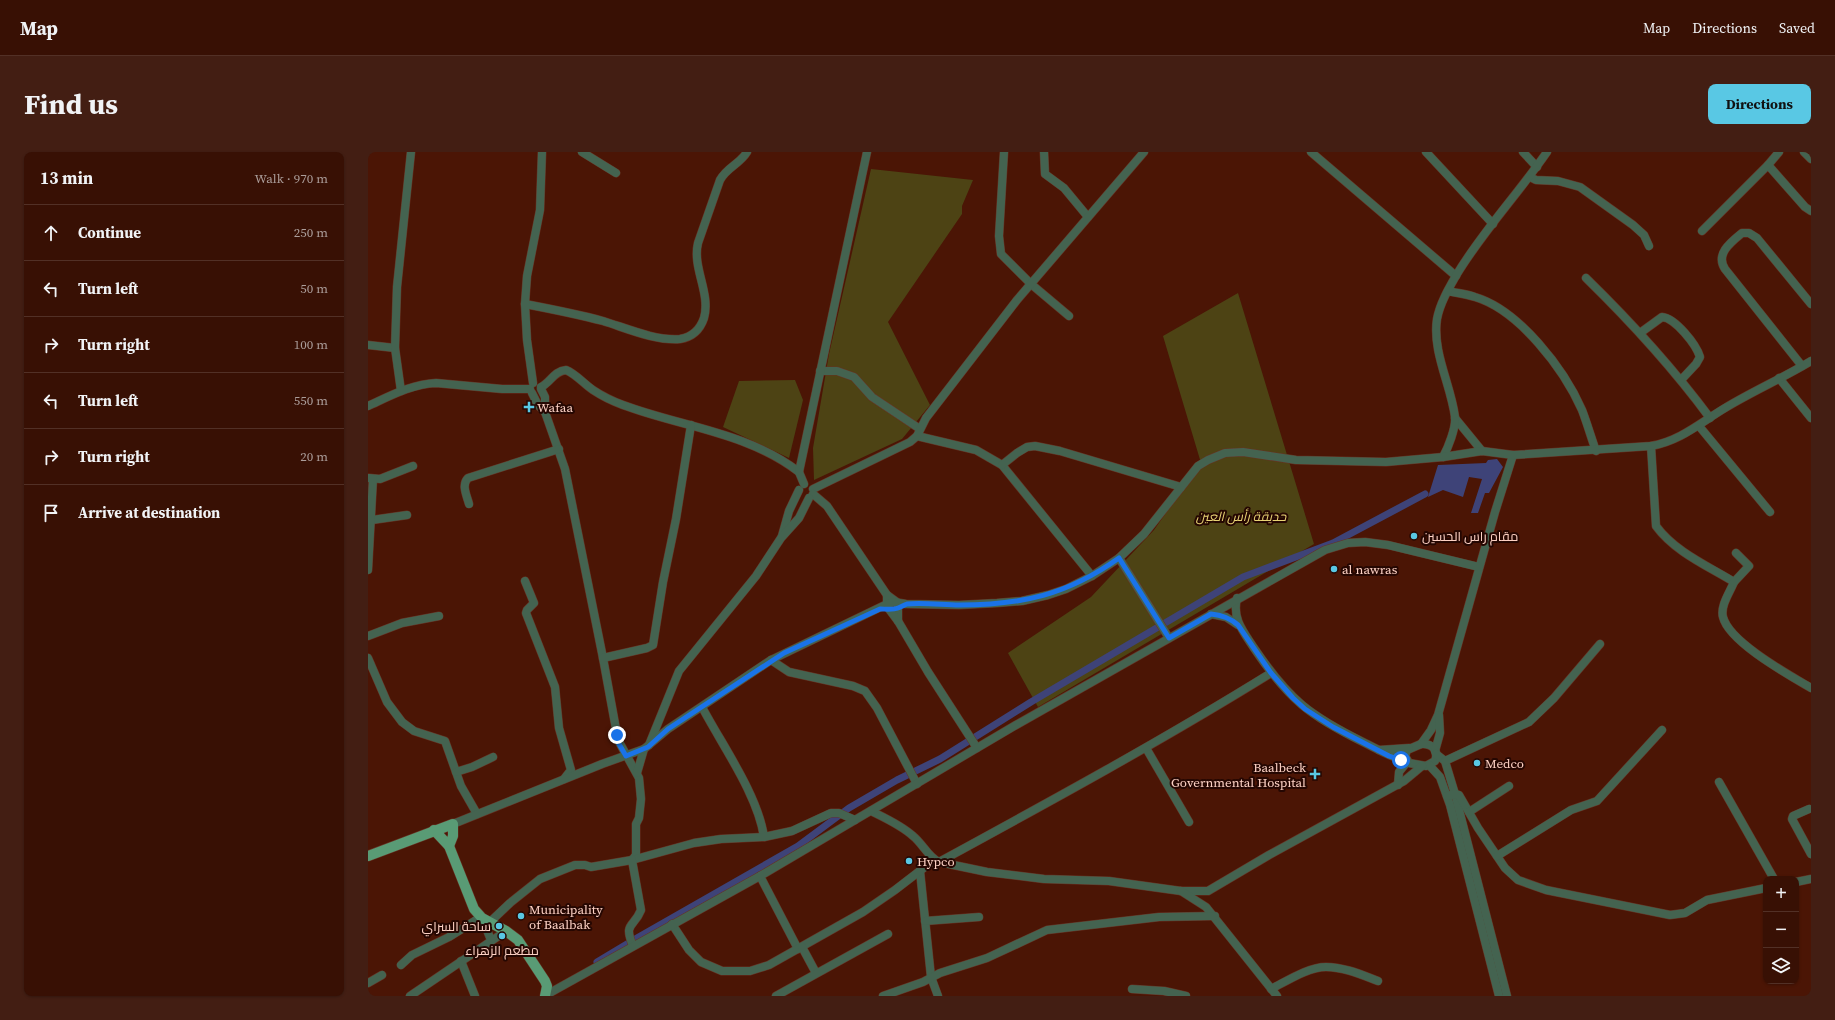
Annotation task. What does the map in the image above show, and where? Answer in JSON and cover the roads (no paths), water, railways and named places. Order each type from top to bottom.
[{"type":"main road","points":[[368,856],[453,824],[453,836],[449,846]]},
{"type":"main road","points":[[434,830],[449,846],[474,909],[484,919],[506,931],[518,940],[545,981],[547,986],[546,995]]},
{"type":"street","points":[[401,391],[395,348],[397,286],[411,152]]},
{"type":"street","points":[[542,152],[540,210],[527,276],[525,304],[527,340],[536,387],[545,397],[545,412],[559,450],[569,485],[618,740],[626,756],[637,772],[641,799],[639,818],[636,824],[636,855],[632,860],[641,910],[628,932],[632,944]]},
{"type":"street","points":[[582,152],[616,173]]},
{"type":"street","points":[[525,304],[587,317],[652,335],[679,339],[692,335],[700,328],[705,312],[697,253],[698,243],[720,180],[726,171],[741,161],[747,152]]},
{"type":"street","points":[[867,152],[799,472],[803,497],[812,494],[902,447],[919,433],[937,404],[1031,284],[1144,152]]},
{"type":"street","points":[[1004,152],[999,249],[1004,258],[1031,284],[1069,316]]},
{"type":"street","points":[[1044,152],[1045,174],[1064,188],[1088,217]]},
{"type":"street","points":[[1311,152],[1456,276]]},
{"type":"street","points":[[1426,152],[1493,224]]},
{"type":"street","points":[[1523,152],[1537,166]]},
{"type":"street","points":[[1482,451],[1455,418],[1439,350],[1437,320],[1439,309],[1467,258],[1530,177],[1547,152]]},
{"type":"street","points":[[1702,231],[1779,152]]},
{"type":"street","points":[[1804,152],[1811,159]]},
{"type":"street","points":[[1768,165],[1804,206],[1811,211]]},
{"type":"street","points":[[1530,177],[1536,180],[1558,181],[1580,186],[1634,225],[1644,235],[1649,246]]},
{"type":"street","points":[[1802,366],[1725,269],[1721,262],[1721,255],[1742,233],[1749,232],[1757,238],[1811,304]]},
{"type":"street","points":[[1586,278],[1640,333],[1681,380],[1710,418]]},
{"type":"street","points":[[1448,291],[1476,297],[1498,308],[1538,342],[1560,370],[1582,410],[1596,451]]},
{"type":"street","points":[[1640,333],[1662,317],[1666,317],[1675,323],[1690,340],[1700,357],[1696,364],[1681,380]]},
{"type":"street","points":[[368,345],[395,348]]},
{"type":"street","points":[[453,824],[646,748],[668,729],[771,660],[885,607],[901,605],[960,605],[1022,601],[1048,595],[1092,576],[1119,558],[1144,534],[1198,466],[1225,453],[1233,452],[1262,454],[1296,460],[1361,462],[1410,461],[1482,451],[1513,455],[1596,451],[1665,444],[1678,438],[1779,378],[1811,361]]},
{"type":"street","points":[[368,406],[419,384],[436,383],[502,389],[536,387],[544,379],[552,378],[561,370],[566,370],[593,390],[612,400],[760,448],[781,459],[799,472]]},
{"type":"street","points":[[820,372],[837,371],[854,377],[872,397],[919,433],[976,450],[1002,465],[1092,576]]},
{"type":"street","points":[[1779,378],[1811,418]]},
{"type":"street","points":[[1443,457],[1448,447],[1455,418]]},
{"type":"street","points":[[603,658],[647,648],[653,645],[664,576],[676,519],[691,425]]},
{"type":"street","points":[[1699,426],[1770,512]]},
{"type":"street","points":[[1002,465],[1027,447],[1035,446],[1060,451],[1181,487]]},
{"type":"street","points":[[1651,446],[1656,526],[1663,536],[1679,548],[1734,582]]},
{"type":"street","points":[[469,504],[465,486],[465,481],[468,478],[559,450]]},
{"type":"street","points":[[1421,744],[1438,715],[1479,567],[1513,455]]},
{"type":"street","points":[[368,570],[372,520],[370,479],[387,476],[413,466]]},
{"type":"street","points":[[637,772],[679,671],[732,607],[781,538],[799,518],[812,494],[810,484],[802,487],[788,511],[781,538]]},
{"type":"street","points":[[812,494],[827,506],[887,595],[901,605]]},
{"type":"street","points":[[372,520],[407,515]]},
{"type":"street","points":[[546,995],[632,944],[760,876],[1167,635],[1211,614],[1237,598],[1325,550],[1348,543],[1365,542],[1388,545],[1479,567]]},
{"type":"street","points":[[1736,553],[1749,566],[1734,582],[1722,611],[1723,617],[1730,630],[1747,646],[1773,665],[1811,688]]},
{"type":"street","points":[[1119,558],[1167,635]]},
{"type":"street","points":[[525,581],[534,602],[526,613],[555,687],[559,728],[571,770],[563,780]]},
{"type":"street","points":[[885,607],[887,595]]},
{"type":"street","points":[[1237,598],[1235,612],[1238,625],[1271,673],[1293,698],[1314,716],[1333,727],[1389,756],[1407,761],[1411,764],[1425,766],[1440,777],[1476,889],[1507,996]]},
{"type":"street","points":[[898,621],[901,605]]},
{"type":"street","points":[[885,607],[898,621],[928,672],[977,748]]},
{"type":"street","points":[[1211,614],[1226,617],[1238,625]]},
{"type":"street","points":[[368,636],[402,624],[439,616]]},
{"type":"street","points":[[1445,761],[1529,722],[1554,698],[1600,644]]},
{"type":"street","points":[[784,653],[789,672]]},
{"type":"street","points":[[368,658],[387,702],[393,711],[410,729],[431,738],[445,740],[461,786],[477,814]]},
{"type":"street","points":[[771,660],[789,672],[853,686],[865,691],[877,708],[917,784]]},
{"type":"street","points":[[672,924],[694,957],[710,967],[722,971],[750,971],[769,965],[879,902],[920,871],[937,861],[1203,716],[1271,673]]},
{"type":"street","points":[[702,707],[755,803],[762,824],[764,837]]},
{"type":"street","points":[[871,811],[908,831],[937,861],[988,872],[1044,879],[1109,881],[1181,891],[1208,891],[1398,780],[1410,777],[1434,761],[1440,733],[1438,715]]},
{"type":"street","points":[[1497,856],[1572,810],[1597,801],[1662,730]]},
{"type":"street","points":[[1378,750],[1409,748],[1421,744],[1431,746],[1445,761],[1455,794],[1499,996]]},
{"type":"street","points":[[1146,748],[1189,822]]},
{"type":"street","points":[[1407,761],[1405,753],[1409,748]]},
{"type":"street","points":[[1389,756],[1396,765],[1398,780]]},
{"type":"street","points":[[456,772],[472,767],[493,757]]},
{"type":"street","points":[[1398,780],[1401,768],[1407,761]]},
{"type":"street","points":[[1719,782],[1772,876]]},
{"type":"street","points":[[1469,812],[1509,786]]},
{"type":"street","points":[[1447,796],[1455,794],[1459,795],[1510,874],[1528,884],[1546,890],[1670,915],[1685,913],[1707,900],[1763,889]]},
{"type":"street","points":[[1809,809],[1793,816],[1792,819],[1811,854]]},
{"type":"street","points":[[400,965],[412,955],[484,919],[528,887],[550,875],[575,865],[591,866],[632,860],[694,843],[721,839],[764,837],[792,831],[831,813],[839,813],[855,820]]},
{"type":"street","points":[[920,871],[932,977],[938,996]]},
{"type":"street","points":[[760,876],[800,948],[816,973]]},
{"type":"street","points":[[1799,881],[1811,879]]},
{"type":"street","points":[[1181,891],[1206,907],[1215,916],[1277,996]]},
{"type":"street","points":[[1206,907],[1208,891]]},
{"type":"street","points":[[883,996],[944,971],[987,958],[1048,930],[1159,917],[1215,916]]},
{"type":"street","points":[[925,921],[978,917]]},
{"type":"street","points":[[484,919],[491,940]]},
{"type":"street","points":[[410,996],[506,931]]},
{"type":"street","points":[[776,996],[888,934]]},
{"type":"street","points":[[461,961],[475,996]]},
{"type":"street","points":[[1271,989],[1293,978],[1325,967],[1342,969],[1378,981]]},
{"type":"street","points":[[368,983],[382,974]]},
{"type":"street","points":[[1132,990],[1164,991],[1186,996]]},
{"type":"water","points":[[1497,459],[1503,467],[1489,493],[1485,493],[1478,513],[1471,513],[1482,479],[1469,477],[1463,497],[1443,490],[1428,497],[1438,465],[1486,463],[1488,460]]},
{"type":"waterway","points":[[597,962],[798,846],[849,808],[897,780],[940,759],[1031,702],[1243,577],[1333,543],[1425,494]]},
{"type":"place","name":"Wafaa","points":[[529,407]]},
{"type":"place","name":"مقام راس الحسين","points":[[1414,536]]},
{"type":"place","name":"al nawras","points":[[1334,569]]},
{"type":"place","name":"Medco","points":[[1477,763]]},
{"type":"place","name":"Baalbeck Governmental Hospital","points":[[1315,774]]},
{"type":"place","name":"Hypco","points":[[909,861]]},
{"type":"place","name":"Municipality of Baalbak","points":[[521,916]]},
{"type":"place","name":"ساحة السراي","points":[[499,926]]},
{"type":"place","name":"مطعم الزهراء","points":[[502,936]]},
{"type":"park label","name":"حديقة رأس العين","points":[[1241,516]]}]
